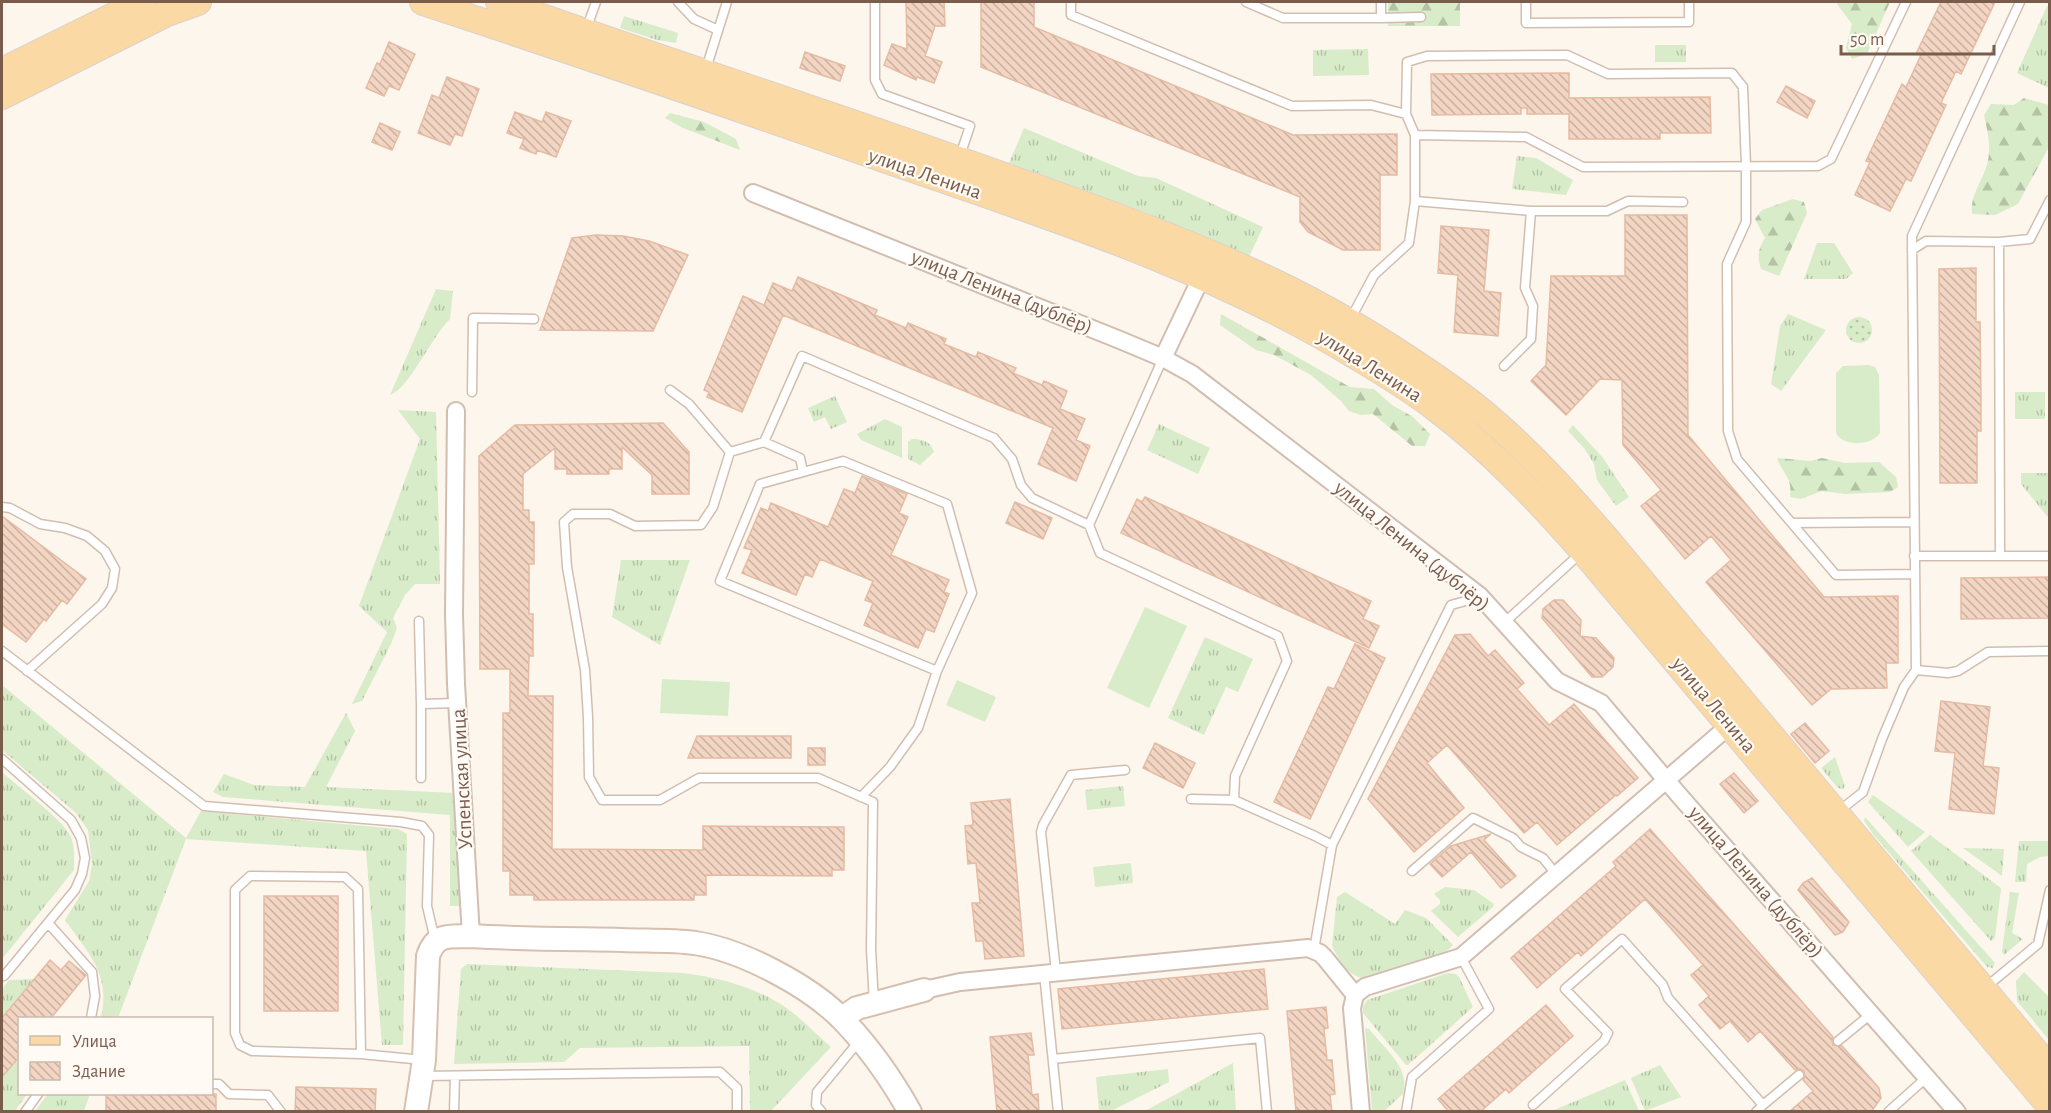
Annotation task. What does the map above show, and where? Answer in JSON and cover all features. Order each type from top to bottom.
[{"type":"main road","points":[[2,71],[141,2]]},
{"type":"main road","points":[[2,96],[167,13],[198,2]]},
{"type":"main road","name":"улица Ленина","points":[[429,2],[1105,236],[1202,276],[1303,325],[1387,375],[1436,408],[1483,446],[1531,493],[1583,551],[2049,1106]]},
{"type":"main road","name":"улица Ленина","points":[[498,2],[959,159],[1169,236],[1264,277],[1399,353],[1453,389],[1502,429],[1551,475],[2049,1069]]},
{"type":"street","name":"улица Ленина (дублёр)","points":[[753,193],[1163,358],[1192,374],[1480,597],[1557,681],[1601,702],[1665,779],[1957,1112]]},
{"type":"street","points":[[1163,358],[1202,276]]},
{"type":"street","name":"Успенская улица","points":[[456,411],[454,614],[471,936]]},
{"type":"street","points":[[1361,1112],[1352,1008],[1355,995],[1365,987],[1461,957],[1730,725]]},
{"type":"street","points":[[416,1112],[422,1068],[428,956],[436,940],[471,936],[672,942],[714,947],[770,969],[816,998],[842,1018],[880,1063],[910,1112]]},
{"type":"street","points":[[842,1018],[857,1008],[960,982],[1301,948],[1314,950],[1325,958],[1355,995]]},
{"type":"lane","points":[[586,31],[596,2]]},
{"type":"lane","points":[[678,2],[694,19],[718,30]]},
{"type":"lane","points":[[705,72],[727,2]]},
{"type":"lane","points":[[875,2],[875,80],[882,94],[970,126],[959,159]]},
{"type":"lane","points":[[1071,2],[1071,15],[1292,106],[1371,105],[1406,114]]},
{"type":"lane","points":[[1246,2],[1283,18],[1421,17]]},
{"type":"lane","points":[[1381,2],[1381,18]]},
{"type":"lane","points":[[1526,2],[1526,23],[1689,22],[1689,2]]},
{"type":"lane","points":[[1415,135],[1526,137],[1583,167],[1818,166],[1831,159],[1906,2]]},
{"type":"lane","points":[[1836,814],[1863,792],[1904,687],[1916,670],[1912,236],[2020,2]]},
{"type":"lane","points":[[1348,323],[1374,275],[1408,243],[1415,201],[1415,135],[1406,114],[1407,62],[1427,56],[1567,55],[1608,74],[1732,72],[1743,87],[1746,166],[1746,222],[1727,264],[1728,431],[1737,459],[1836,575],[1915,574]]},
{"type":"lane","points":[[1912,250],[1926,242],[1999,242],[2030,239],[2049,200]]},
{"type":"lane","points":[[1415,201],[1531,211],[1607,211],[1628,201],[1683,202]]},
{"type":"lane","points":[[1504,366],[1531,339],[1533,306],[1525,288],[1531,211]]},
{"type":"lane","points":[[1999,242],[2000,556]]},
{"type":"lane","points":[[472,392],[473,318],[534,319]]},
{"type":"lane","points":[[764,442],[802,356],[994,438],[1012,459],[1022,485],[1032,498],[1089,525],[1100,553],[1278,636],[1287,661],[1234,776],[1234,800]]},
{"type":"lane","points":[[1089,525],[1163,358]]},
{"type":"lane","points":[[670,390],[689,404],[730,452]]},
{"type":"lane","points":[[730,452],[764,442],[800,458],[803,472]]},
{"type":"lane","points":[[730,452],[713,507],[701,525],[635,526],[610,514],[573,514],[564,522],[567,567],[585,670],[589,777],[602,800],[660,800],[699,778],[818,778],[873,802],[871,949],[874,1003]]},
{"type":"lane","points":[[861,796],[890,767],[918,729],[937,671],[972,593],[947,504],[843,461],[760,484],[720,581],[937,671]]},
{"type":"lane","points":[[2,507],[10,508],[40,524],[65,528],[87,536],[105,551],[115,569],[112,588],[102,604],[27,671]]},
{"type":"lane","points":[[1792,523],[1914,522]]},
{"type":"lane","points":[[1505,622],[1583,551]]},
{"type":"lane","points":[[1914,556],[2049,556]]},
{"type":"lane","points":[[1314,950],[1332,845],[1451,605],[1480,597]]},
{"type":"lane","points":[[419,621],[421,778]]},
{"type":"lane","points":[[2,651],[204,806],[401,822],[422,826],[429,835],[427,906],[436,940]]},
{"type":"lane","points":[[1916,670],[1948,674],[1958,671],[1988,652],[2049,651]]},
{"type":"lane","points":[[421,704],[457,703]]},
{"type":"lane","points":[[2,759],[71,820],[81,838],[86,858],[75,890],[2,976]]},
{"type":"lane","points":[[1058,1112],[1041,832],[1071,775],[1125,770]]},
{"type":"lane","points":[[1191,799],[1234,800],[1332,845]]},
{"type":"lane","points":[[1412,871],[1473,818],[1513,838],[1521,847],[1543,858],[1556,874]]},
{"type":"lane","points":[[361,1054],[358,889],[345,877],[250,876],[235,890],[235,1033],[240,1044],[252,1051],[361,1054],[455,1076],[720,1072],[737,1088],[737,1112]]},
{"type":"lane","points":[[1983,989],[2038,944],[2049,890]]},
{"type":"lane","points":[[48,923],[92,972],[95,996],[91,1017]]},
{"type":"lane","points":[[1533,1105],[1604,1041],[1608,1033],[1565,989],[1622,939],[1663,985],[1668,998],[1760,1108],[1799,1075]]},
{"type":"lane","points":[[1406,1112],[1412,1077],[1489,1009],[1461,957]]},
{"type":"lane","points":[[1838,1041],[1871,1014]]},
{"type":"lane","points":[[1053,1059],[1260,1038],[1267,1112]]},
{"type":"lane","points":[[822,1112],[816,1105],[817,1092],[860,1039]]},
{"type":"lane","points":[[454,1112],[455,1076]]},
{"type":"lane","points":[[1888,1112],[1927,1076]]},
{"type":"lane","points":[[213,1084],[219,1084],[229,1094],[268,1095],[281,1112]]},
{"type":"lane","points":[[25,1112],[37,1095]]},
{"type":"green space","points":[[1388,2],[1460,2],[1460,26],[1388,26]]},
{"type":"green space","points":[[1838,2],[1890,2],[1867,54],[1852,59],[1846,48],[1852,24],[1837,4]]},
{"type":"green space","points":[[2047,6],[2050,7],[2049,88],[2017,73]]},
{"type":"green space","points":[[624,16],[678,33],[676,43],[657,40],[620,28]]},
{"type":"green space","points":[[1655,45],[1686,45],[1686,62],[1655,62]]},
{"type":"green space","points":[[1368,49],[1369,75],[1313,76],[1313,50]]},
{"type":"green space","points":[[2024,98],[2049,105],[2049,147],[2018,204],[1995,215],[1972,214],[1974,196],[1989,155],[1984,115],[1991,104],[2014,105]]},
{"type":"green space","points":[[670,113],[704,122],[736,139],[740,150],[683,128],[665,118]]},
{"type":"green space","points":[[1024,128],[1138,176],[1156,178],[1263,227],[1249,257],[1145,212],[1009,163]]},
{"type":"green space","points":[[1517,156],[1536,158],[1573,180],[1566,195],[1512,189]]},
{"type":"green space","points":[[1793,199],[1804,202],[1807,213],[1779,276],[1761,269],[1759,253],[1765,238],[1755,219],[1762,210]]},
{"type":"green space","points":[[1817,243],[1834,243],[1853,273],[1846,279],[1804,279]]},
{"type":"green space","points":[[436,289],[453,291],[450,319],[413,373],[397,391],[390,395]]},
{"type":"green space","points":[[1221,314],[1350,387],[1374,389],[1392,405],[1413,417],[1430,434],[1425,446],[1412,446],[1373,414],[1361,415],[1349,411],[1311,375],[1274,355],[1256,350],[1220,325]]},
{"type":"green space","points":[[1788,314],[1826,330],[1781,391],[1771,384],[1780,326]]},
{"type":"green space","points":[[1859,317],[1868,321],[1872,330],[1868,339],[1859,343],[1850,339],[1846,330],[1850,321]]},
{"type":"green space","points":[[1869,365],[1875,367],[1879,375],[1880,433],[1871,440],[1851,443],[1840,438],[1836,433],[1836,373],[1843,366]]},
{"type":"green space","points":[[2015,392],[2045,392],[2045,419],[2015,419]]},
{"type":"green space","points":[[835,396],[847,422],[831,429],[825,417],[814,422],[808,408]]},
{"type":"green space","points":[[398,410],[436,412],[440,584],[415,584],[405,595],[393,618],[397,628],[391,644],[362,701],[352,704],[387,632],[359,606],[420,439]]},
{"type":"green space","points":[[885,419],[902,427],[902,458],[861,440],[857,434]]},
{"type":"green space","points":[[1159,424],[1210,448],[1198,474],[1147,450]]},
{"type":"green space","points":[[1573,425],[1603,458],[1629,497],[1616,506],[1597,480],[1594,464],[1584,448],[1568,431]]},
{"type":"green space","points":[[912,439],[926,441],[934,452],[920,465],[908,459],[908,442]]},
{"type":"green space","points":[[1777,458],[1810,461],[1822,458],[1845,463],[1879,462],[1896,477],[1898,487],[1890,492],[1845,494],[1822,491],[1801,499],[1790,497],[1789,480]]},
{"type":"green space","points":[[2021,473],[2049,473],[2049,516],[2021,484]]},
{"type":"green space","points":[[621,560],[690,560],[660,645],[612,617]]},
{"type":"green space","points":[[1145,607],[1187,626],[1149,708],[1107,688]]},
{"type":"green space","points":[[1205,637],[1253,659],[1238,692],[1226,687],[1204,735],[1168,718]]},
{"type":"green space","points":[[662,679],[730,682],[728,716],[660,713]]},
{"type":"green space","points":[[957,680],[996,697],[985,722],[946,705]]},
{"type":"green space","points":[[2,685],[186,838],[201,811],[398,829],[407,834],[403,1045],[382,1045],[366,851],[186,839],[118,1017],[101,1017],[103,989],[96,966],[65,920],[89,881],[92,864],[88,830],[76,813],[2,750]]},
{"type":"green space","points":[[346,713],[355,731],[326,787],[456,793],[464,906],[450,906],[450,815],[223,797],[213,792],[224,774],[254,785],[305,787]]},
{"type":"green space","points":[[1835,757],[1845,786],[1843,789],[1838,788],[1821,768]]},
{"type":"green space","points":[[2,772],[50,812],[66,830],[71,837],[74,849],[74,870],[2,959]]},
{"type":"green space","points":[[1123,786],[1125,806],[1087,810],[1085,790]]},
{"type":"green space","points":[[1873,795],[1925,832],[1908,847],[1868,802]]},
{"type":"green space","points":[[1865,817],[1995,963],[1993,968],[1987,967],[1873,834],[1864,821]]},
{"type":"green space","points":[[1930,835],[2001,888],[1995,938],[1991,941],[1911,851]]},
{"type":"green space","points":[[2019,841],[2048,841],[2048,856],[2040,857],[2027,864],[2026,882],[2015,882]]},
{"type":"green space","points":[[1963,848],[2004,849],[2002,876]]},
{"type":"green space","points":[[1131,863],[1133,883],[1095,887],[1093,867]]},
{"type":"green space","points":[[1445,887],[1474,890],[1494,904],[1493,907],[1458,937],[1431,911],[1440,904],[1440,900],[1434,894]]},
{"type":"green space","points":[[1345,892],[1395,924],[1405,910],[1426,918],[1453,945],[1438,955],[1413,964],[1367,978],[1355,976],[1341,962],[1332,945],[1337,897]]},
{"type":"green space","points":[[2010,892],[2019,893],[2012,933],[2023,939],[2004,955],[2002,951]]},
{"type":"green space","points":[[467,964],[683,973],[710,977],[748,988],[773,1000],[803,1021],[831,1047],[770,1112],[750,1111],[749,1046],[580,1048],[564,1062],[454,1064],[461,969]]},
{"type":"green space","points":[[2024,972],[2049,997],[2049,1040],[2017,1001],[2016,981]]},
{"type":"green space","points":[[1448,973],[1459,977],[1473,1007],[1406,1065],[1363,1013],[1363,1007],[1367,1000]]},
{"type":"green space","points":[[34,979],[2,1018],[2,989],[9,980]]},
{"type":"green space","points":[[1365,1028],[1369,1029],[1395,1059],[1403,1076],[1403,1094],[1384,1111],[1372,1111]]},
{"type":"green space","points":[[18,1057],[18,1095],[26,1095],[15,1111],[2,1112],[2,1077]]},
{"type":"green space","points":[[1233,1063],[1236,1111],[1145,1111]]},
{"type":"green space","points":[[1660,1065],[1681,1097],[1645,1111],[1631,1078]]},
{"type":"green space","points":[[1168,1069],[1169,1082],[1111,1111],[1099,1111],[1096,1077]]},
{"type":"green space","points":[[1625,1080],[1639,1111],[1552,1111]]},
{"type":"green space","points":[[47,1095],[90,1095],[84,1111],[35,1111]]},
{"type":"building","points":[[906,2],[944,2],[945,26],[935,26],[925,56],[942,62],[934,83],[917,77],[916,80],[884,65],[892,44],[907,49]]},
{"type":"building","points":[[981,2],[1034,2],[1034,27],[1293,135],[1397,134],[1397,175],[1380,175],[1380,250],[1343,250],[1308,232],[1300,222],[1300,197],[981,67]]},
{"type":"building","points":[[1941,2],[1995,2],[1961,74],[1956,71],[1941,103],[1946,105],[1911,181],[1906,179],[1890,211],[1855,195],[1870,162],[1866,161],[1902,84],[1906,87],[1921,55],[1916,54]]},
{"type":"building","points":[[389,42],[415,54],[399,90],[389,86],[384,96],[366,88]]},
{"type":"building","points":[[805,52],[845,66],[840,81],[800,68]]},
{"type":"building","points":[[1569,73],[1569,98],[1710,97],[1711,133],[1660,133],[1660,139],[1569,139],[1569,114],[1527,114],[1527,108],[1521,108],[1521,114],[1432,115],[1431,74]]},
{"type":"building","points":[[447,77],[479,89],[462,136],[455,134],[450,145],[418,133],[432,95],[439,98]]},
{"type":"building","points":[[1786,86],[1815,101],[1807,118],[1777,102]]},
{"type":"building","points":[[515,112],[542,122],[546,112],[571,121],[556,157],[537,150],[536,154],[520,148],[524,139],[507,133]]},
{"type":"building","points":[[380,123],[400,132],[392,150],[372,142]]},
{"type":"building","points":[[1625,215],[1687,215],[1688,435],[1824,597],[1898,596],[1898,663],[1886,663],[1887,688],[1831,689],[1812,705],[1706,582],[1731,560],[1711,536],[1685,559],[1641,506],[1661,490],[1623,445],[1622,380],[1600,379],[1566,415],[1531,381],[1546,365],[1551,276],[1625,276]]},
{"type":"building","points":[[1441,226],[1489,230],[1484,291],[1501,293],[1498,336],[1454,332],[1458,275],[1438,273]]},
{"type":"building","points":[[596,235],[623,236],[649,241],[688,255],[653,331],[540,330],[572,238]]},
{"type":"building","points":[[1976,268],[1976,322],[1980,322],[1981,399],[1981,431],[1977,431],[1977,483],[1940,483],[1939,269]]},
{"type":"building","points":[[798,277],[877,310],[875,315],[906,328],[908,323],[946,339],[944,344],[976,357],[978,352],[1016,368],[1013,373],[1042,385],[1044,381],[1067,391],[1060,409],[1085,419],[1076,440],[1090,446],[1076,481],[1038,464],[1053,428],[783,315],[742,412],[707,397],[709,392],[704,390],[743,296],[764,305],[773,283],[792,291]]},
{"type":"building","points":[[663,423],[689,452],[689,494],[652,494],[652,475],[622,447],[622,469],[609,469],[609,474],[567,474],[567,469],[555,469],[555,448],[523,474],[523,510],[529,510],[529,522],[534,522],[534,564],[529,564],[529,614],[533,614],[533,656],[529,656],[528,696],[553,696],[552,849],[703,850],[703,826],[844,827],[844,870],[832,870],[832,876],[706,875],[706,895],[694,895],[694,900],[534,900],[534,895],[510,895],[510,871],[503,871],[503,713],[510,713],[510,669],[480,669],[479,456],[515,425]]},
{"type":"building","points":[[862,476],[907,494],[899,513],[908,517],[891,555],[949,580],[944,592],[949,594],[934,632],[926,629],[918,648],[864,625],[873,603],[865,600],[873,581],[820,559],[812,577],[805,574],[796,595],[742,573],[752,550],[744,548],[761,508],[768,511],[771,503],[828,527],[844,489],[855,493]]},
{"type":"building","points":[[1145,497],[1371,601],[1363,619],[1379,626],[1369,648],[1121,533],[1137,499],[1142,502]]},
{"type":"building","points":[[1015,502],[1052,518],[1043,539],[1006,523]]},
{"type":"building","points":[[2,516],[86,579],[67,604],[62,600],[26,642],[2,624]]},
{"type":"building","points":[[2049,577],[2049,618],[1961,619],[1961,578]]},
{"type":"building","points":[[1554,600],[1563,600],[1581,620],[1580,636],[1596,638],[1614,658],[1613,667],[1602,677],[1592,677],[1542,618],[1543,609]]},
{"type":"building","points":[[1470,634],[1488,656],[1495,650],[1524,683],[1517,689],[1549,725],[1574,704],[1638,778],[1557,845],[1537,822],[1524,833],[1447,745],[1427,763],[1464,808],[1414,852],[1368,799],[1455,635]]},
{"type":"building","points":[[1355,644],[1385,658],[1310,819],[1274,802],[1328,687],[1334,689]]},
{"type":"building","points":[[1941,701],[1990,707],[1983,766],[1999,768],[1994,814],[1949,809],[1955,753],[1935,751]]},
{"type":"building","points":[[1805,723],[1829,751],[1815,763],[1791,734]]},
{"type":"building","points":[[697,736],[791,736],[791,758],[688,758]]},
{"type":"building","points":[[1155,743],[1195,763],[1183,788],[1143,768]]},
{"type":"building","points":[[808,748],[825,748],[825,765],[808,765]]},
{"type":"building","points":[[1734,773],[1758,801],[1744,813],[1720,784]]},
{"type":"building","points":[[1010,799],[1024,956],[985,959],[983,941],[976,941],[972,903],[980,903],[976,863],[968,864],[965,826],[973,825],[971,803]]},
{"type":"building","points":[[1650,829],[1833,1037],[1833,1045],[1842,1046],[1879,1088],[1881,1098],[1871,1112],[1789,1112],[1813,1091],[1803,1080],[1804,1071],[1795,1070],[1760,1031],[1748,1042],[1730,1021],[1720,1029],[1699,1005],[1709,996],[1691,975],[1703,965],[1645,899],[1581,956],[1578,952],[1537,988],[1511,958],[1616,866],[1613,862]]},
{"type":"building","points":[[1491,834],[1484,840],[1516,876],[1501,888],[1471,852],[1442,877],[1430,864],[1451,846]]},
{"type":"building","points":[[1812,878],[1849,922],[1843,932],[1835,935],[1798,890],[1803,883]]},
{"type":"building","points":[[264,896],[338,896],[338,1011],[264,1011]]},
{"type":"building","points":[[50,960],[61,970],[69,961],[86,975],[52,1017],[18,1017],[18,1058],[2,1077],[2,1018]]},
{"type":"building","points":[[1264,969],[1268,1009],[1062,1029],[1058,989]]},
{"type":"building","points":[[1546,1005],[1573,1036],[1509,1093],[1506,1089],[1480,1112],[1449,1112],[1438,1099]]},
{"type":"building","points":[[1326,1007],[1328,1028],[1324,1029],[1327,1060],[1332,1060],[1335,1094],[1330,1095],[1332,1112],[1296,1112],[1287,1011]]},
{"type":"building","points":[[1031,1033],[1034,1055],[1028,1055],[1032,1095],[1038,1094],[1039,1112],[997,1112],[990,1037]]},
{"type":"building","points":[[296,1087],[376,1089],[375,1112],[295,1112]]},
{"type":"building","points":[[216,1094],[216,1112],[106,1112],[106,1095]]}]
